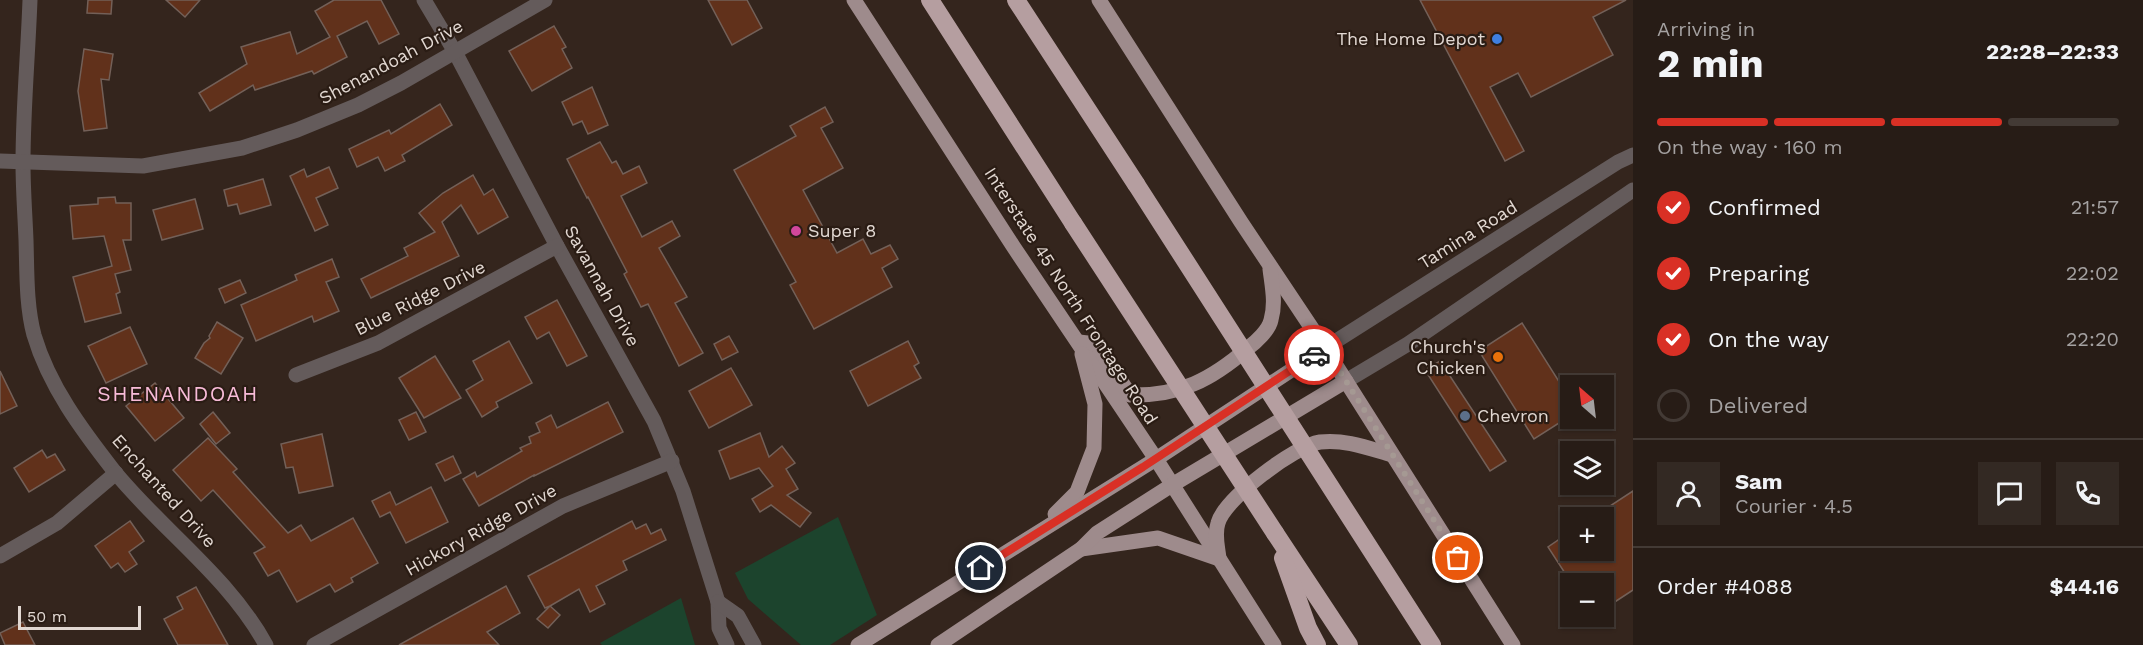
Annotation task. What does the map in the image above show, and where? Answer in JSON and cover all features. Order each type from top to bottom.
[{"type":"highway","points":[[930,0],[1349,645]]},
{"type":"highway","points":[[1016,0],[1432,645]]},
{"type":"highway","points":[[1275,533],[1308,628],[1317,645]]},
{"type":"main road","name":"Interstate 45 North Frontage Road","points":[[854,0],[1156,459],[1274,645]]},
{"type":"main road","points":[[1099,0],[1325,348],[1513,645]]},
{"type":"main road","points":[[1037,532],[1077,492],[1094,448],[1095,404],[1079,342],[1096,344],[1130,394],[1156,395],[1199,383],[1255,343],[1271,322],[1274,297],[1269,264]]},
{"type":"main road","points":[[858,645],[1156,459],[1325,348]]},
{"type":"main road","points":[[938,645],[1082,549],[1097,533],[1172,485],[1346,381]]},
{"type":"main road","points":[[1082,549],[1158,538],[1219,559],[1216,535],[1218,521],[1234,498],[1254,480],[1297,453],[1317,442],[1342,441],[1392,455]]},
{"type":"street","name":"Enchanted Drive","points":[[30,0],[23,162],[27,286],[33,333],[56,387],[76,420],[116,473],[219,580],[240,605],[266,645]]},
{"type":"street","name":"Savannah Drive","points":[[424,0],[455,52],[557,246],[635,385],[672,461],[718,602],[719,628],[727,645]]},
{"type":"street","name":"Shenandoah Drive","points":[[0,161],[143,166],[242,148],[297,130],[358,105],[545,0]]},
{"type":"street","name":"Tamina Road","points":[[1325,348],[1618,162],[1633,155]]},
{"type":"street","points":[[1346,381],[1408,344],[1633,190]]},
{"type":"street","name":"Blue Ridge Drive","points":[[296,375],[378,343],[557,246]]},
{"type":"street","name":"Hickory Ridge Drive","points":[[314,645],[563,506],[672,461]]},
{"type":"street","points":[[0,556],[57,523],[116,473]]},
{"type":"street","points":[[718,602],[738,616],[754,645]]},
{"type":"green space","points":[[838,517],[877,615],[830,645],[801,645],[748,599],[735,573]]},
{"type":"green space","points":[[681,598],[695,645],[602,645],[600,643]]},
{"type":"building","points":[[88,0],[112,0],[111,14],[87,13]]},
{"type":"building","points":[[166,0],[200,0],[185,17]]},
{"type":"building","points":[[334,0],[381,0],[399,34],[379,44],[367,21],[337,36],[347,57],[314,74],[312,71],[255,90],[253,85],[210,111],[199,93],[247,64],[241,47],[290,32],[297,54],[330,37],[315,11]]},
{"type":"building","points":[[708,0],[747,0],[762,28],[732,45]]},
{"type":"building","points":[[1420,0],[1626,0],[1593,17],[1613,55],[1531,97],[1518,73],[1490,87],[1524,151],[1505,161]]},
{"type":"building","points":[[554,26],[566,47],[562,49],[572,68],[532,91],[509,51]]},
{"type":"building","points":[[84,49],[113,54],[109,80],[101,79],[107,128],[84,131],[78,91]]},
{"type":"building","points":[[592,87],[608,125],[588,134],[582,121],[573,125],[562,102]]},
{"type":"building","points":[[440,104],[452,125],[402,155],[405,161],[385,171],[378,157],[357,167],[349,149],[389,130],[391,134]]},
{"type":"building","points":[[825,107],[833,122],[821,128],[843,168],[803,190],[837,253],[863,239],[871,254],[890,245],[898,259],[882,268],[892,287],[814,329],[790,285],[796,282],[734,170],[796,136],[790,126]]},
{"type":"building","points":[[600,142],[612,163],[616,161],[623,174],[639,166],[647,183],[621,196],[642,237],[672,221],[680,236],[659,248],[687,297],[675,303],[703,353],[679,366],[648,304],[641,307],[624,274],[627,272],[567,159]]},
{"type":"building","points":[[329,167],[338,188],[316,198],[328,225],[315,231],[290,176],[304,169],[307,177]]},
{"type":"building","points":[[473,175],[484,195],[493,189],[508,217],[478,234],[461,205],[442,222],[459,256],[371,298],[361,279],[408,256],[404,248],[435,232],[419,213],[443,193]]},
{"type":"building","points":[[263,179],[271,205],[240,214],[237,204],[228,206],[224,190]]},
{"type":"building","points":[[115,197],[116,203],[131,203],[131,240],[123,240],[131,270],[115,274],[120,292],[116,294],[121,313],[85,322],[73,277],[112,266],[104,236],[73,239],[70,206],[98,204],[98,198]]},
{"type":"building","points":[[195,199],[203,229],[162,240],[153,210]]},
{"type":"building","points":[[332,259],[339,277],[326,282],[339,311],[314,322],[312,316],[256,341],[241,305],[297,280],[295,275]]},
{"type":"building","points":[[240,280],[246,293],[225,303],[219,289]]},
{"type":"building","points":[[557,300],[587,356],[567,366],[549,332],[537,339],[525,317]]},
{"type":"building","points":[[217,322],[243,338],[221,374],[195,358],[210,338]]},
{"type":"building","points":[[1522,323],[1560,383],[1560,422],[1534,439],[1479,351]]},
{"type":"building","points":[[130,327],[147,364],[106,383],[88,346]]},
{"type":"building","points":[[729,336],[738,352],[722,360],[714,344]]},
{"type":"building","points":[[509,341],[532,383],[496,402],[498,407],[482,417],[466,390],[483,380],[473,361]]},
{"type":"building","points":[[908,341],[919,363],[914,366],[921,378],[868,406],[850,371]]},
{"type":"building","points":[[435,356],[461,398],[424,418],[399,378]]},
{"type":"building","name":"Chevron","points":[[1440,361],[1506,461],[1490,471],[1425,370]]},
{"type":"building","points":[[731,368],[752,405],[709,428],[689,391]]},
{"type":"building","points":[[0,371],[17,406],[0,414]]},
{"type":"building","points":[[155,383],[184,418],[155,441],[126,406]]},
{"type":"building","points":[[608,402],[623,432],[534,475],[479,506],[463,479],[475,472],[477,477],[522,451],[520,448],[531,443],[529,437],[540,432],[536,423],[551,415],[557,428]]},
{"type":"building","points":[[213,412],[230,433],[216,444],[200,424]]},
{"type":"building","points":[[416,412],[426,432],[409,440],[399,420]]},
{"type":"building","points":[[760,433],[769,457],[782,446],[795,463],[786,469],[798,489],[787,495],[811,513],[800,527],[771,505],[760,512],[752,499],[773,486],[759,468],[730,479],[719,451]]},
{"type":"building","points":[[322,434],[333,486],[299,493],[293,467],[286,468],[281,444]]},
{"type":"building","points":[[208,438],[237,469],[233,472],[288,533],[301,525],[311,541],[353,518],[378,563],[351,578],[353,582],[335,592],[330,584],[297,602],[279,570],[268,576],[254,553],[265,547],[213,490],[201,501],[173,470]]},
{"type":"building","points":[[42,450],[47,458],[55,454],[65,470],[29,492],[14,468]]},
{"type":"building","points":[[453,456],[461,473],[445,481],[436,464]]},
{"type":"building","points":[[431,487],[448,522],[406,543],[390,512],[380,517],[372,501],[390,492],[396,505]]},
{"type":"building","points":[[1633,491],[1633,590],[1614,602],[1614,573],[1565,573],[1548,547],[1560,539],[1560,561],[1614,561],[1614,507],[1609,507]]},
{"type":"building","points":[[130,521],[144,541],[129,552],[137,564],[125,572],[118,563],[111,568],[95,546]]},
{"type":"building","points":[[632,521],[636,529],[646,524],[651,534],[661,529],[666,540],[623,561],[627,570],[596,586],[605,604],[590,612],[579,589],[545,608],[528,576]]},
{"type":"building","points":[[506,586],[520,613],[487,632],[499,645],[399,645]]},
{"type":"building","points":[[196,587],[228,645],[178,645],[164,619],[183,609],[177,597]]},
{"type":"building","points":[[550,606],[560,615],[548,628],[537,619]]},
{"type":"building","points":[[23,622],[35,645],[5,645],[0,633]]},
{"type":"way so far","points":[[1314,355],[1325,348],[1458,558]]},
{"type":"place","name":"The Home Depot","points":[[1497,39]]},
{"type":"place","name":"Super 8","points":[[796,231]]},
{"type":"place","name":"Church's Chicken","points":[[1498,357]]},
{"type":"place","name":"Chevron","points":[[1465,416]]},
{"type":"district","name":"SHENANDOAH","points":[[178,394]]},
{"type":"route","points":[[981,568],[1143,467],[1314,355]]}]
